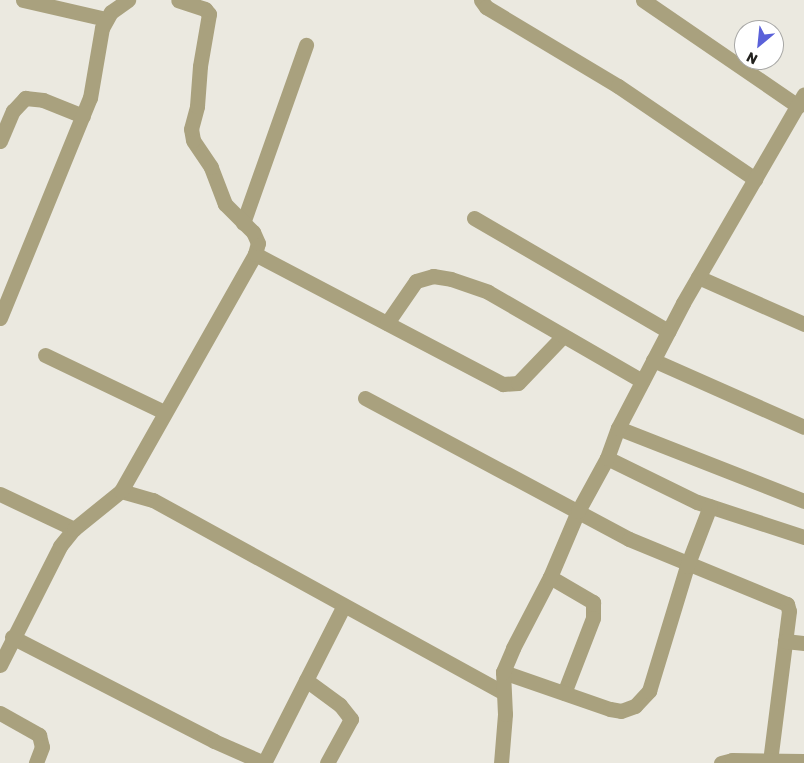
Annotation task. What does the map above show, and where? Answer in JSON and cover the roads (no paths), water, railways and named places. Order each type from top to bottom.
[{"type":"street","points":[[23,0],[106,19]]},
{"type":"street","points":[[0,318],[83,116],[93,87],[96,47],[106,19],[128,0]]},
{"type":"street","points":[[0,665],[12,637],[52,559],[74,529],[121,491],[255,254],[258,243],[253,232],[219,195],[211,167],[193,140],[191,129],[198,106],[200,66],[209,14],[205,9],[178,0]]},
{"type":"street","points":[[481,0],[486,7],[618,86],[755,179]]},
{"type":"street","points":[[501,763],[505,714],[502,692],[503,672],[550,577],[578,511],[607,458],[618,428],[642,381],[698,277],[801,100],[642,0]]},
{"type":"street","points":[[243,223],[306,45]]},
{"type":"street","points":[[0,141],[12,111],[24,98],[43,100],[83,116]]},
{"type":"street","points":[[474,218],[668,332]]},
{"type":"street","points":[[255,254],[510,385],[518,383],[563,336]]},
{"type":"street","points":[[387,323],[416,281],[433,276],[478,288],[642,381]]},
{"type":"street","points":[[698,277],[804,324]]},
{"type":"street","points":[[44,355],[164,412]]},
{"type":"street","points":[[653,360],[804,427]]},
{"type":"street","points":[[364,398],[578,511],[687,566],[787,604],[789,611],[770,761]]},
{"type":"street","points":[[618,428],[804,501]]},
{"type":"street","points":[[607,458],[664,488],[710,506],[804,537]]},
{"type":"street","points":[[121,491],[153,500],[343,607],[502,692]]},
{"type":"street","points":[[0,494],[74,529]]},
{"type":"street","points":[[503,672],[621,711],[635,706],[643,700],[649,691],[687,566],[710,506]]},
{"type":"street","points":[[550,577],[593,602],[593,618],[564,693]]},
{"type":"street","points":[[12,637],[214,741],[264,763],[343,607]]},
{"type":"street","points":[[785,641],[804,643]]},
{"type":"street","points":[[306,680],[340,705],[350,719],[328,763]]},
{"type":"street","points":[[0,713],[39,735],[42,747],[36,763]]},
{"type":"street","points":[[721,763],[732,760],[804,762]]}]
